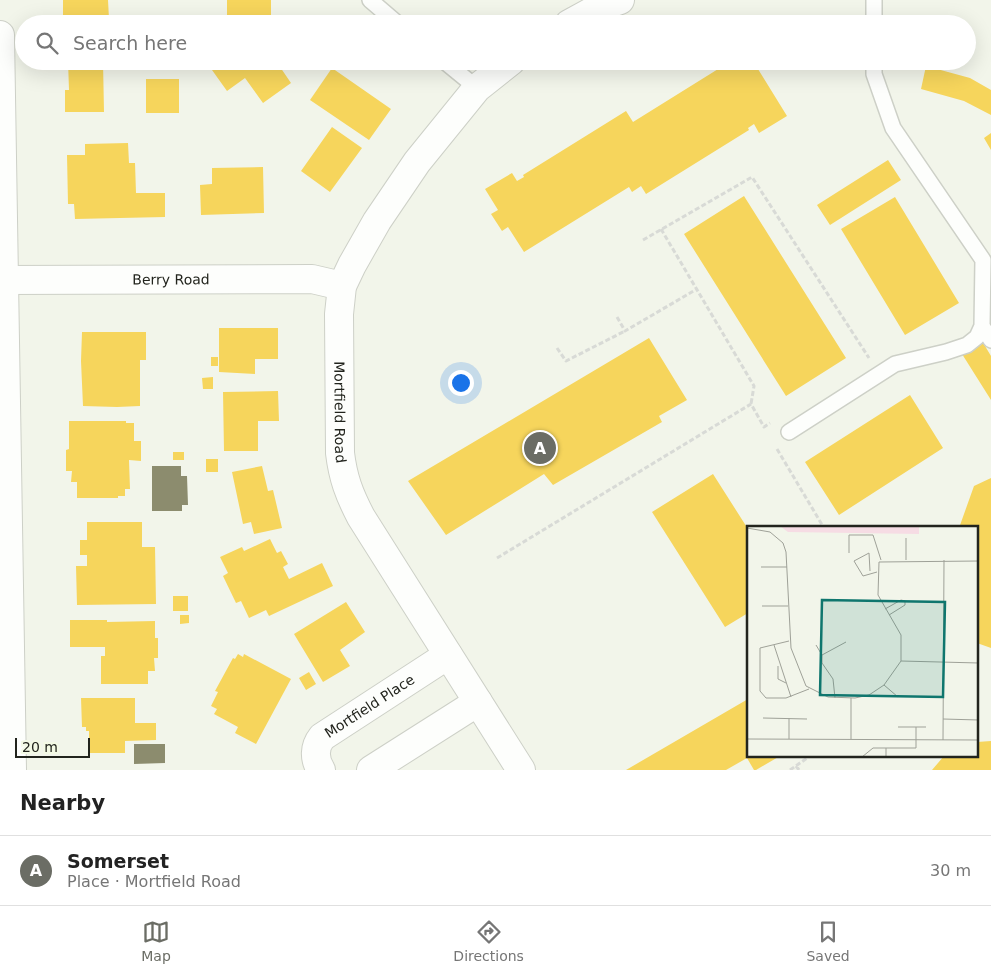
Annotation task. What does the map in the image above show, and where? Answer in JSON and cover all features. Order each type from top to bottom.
[{"type":"street","points":[[585,15],[600,7],[620,0]]},
{"type":"street","points":[[0,35],[2,280],[12,770]]},
{"type":"street","name":"Mortfield Road","points":[[500,70],[477,88],[417,162],[393,196],[352,265],[342,286],[339,314],[340,453],[348,494],[361,517],[521,770]]},
{"type":"street","name":"Berry Road","points":[[2,280],[312,279],[342,286]]},
{"type":"street","name":"Mortfield Place","points":[[321,770],[316,762],[316,755],[318,742],[322,738],[448,655]]},
{"type":"street","points":[[371,770],[478,702]]},
{"type":"lane","points":[[370,0],[388,15]]},
{"type":"lane","points":[[874,0],[874,15]]},
{"type":"lane","points":[[455,70],[477,88]]},
{"type":"lane","points":[[789,432],[895,364],[967,345],[977,337],[982,326],[983,260],[894,128],[874,70]]},
{"type":"lane","points":[[982,326],[991,340]]},
{"type":"path","points":[[643,240],[752,177],[869,358],[861,363]]},
{"type":"path","points":[[661,229],[754,386],[751,404],[764,427],[772,422]]},
{"type":"path","points":[[557,348],[566,361],[697,289]]},
{"type":"path","points":[[617,317],[625,330]]},
{"type":"path","points":[[496,558],[751,404]]},
{"type":"path","points":[[774,444],[823,526]]},
{"type":"path","points":[[790,770],[807,758]]},
{"type":"path","points":[[796,766],[799,770]]},
{"type":"building: Homes","points":[[63,0],[108,0],[109,15],[63,15]]},
{"type":"building: Homes","points":[[227,0],[271,0],[271,15],[227,15]]},
{"type":"building: Homes","points":[[68,70],[103,70],[104,112],[65,112],[65,90],[69,90]]},
{"type":"building: Homes","points":[[212,70],[282,70],[291,83],[263,103],[245,78],[227,91]]},
{"type":"building: Homes","points":[[331,70],[335,70],[391,109],[369,140],[310,100]]},
{"type":"building: Homes","points":[[717,70],[759,70],[787,116],[759,133],[754,124],[748,128],[749,130],[646,194],[641,186],[632,192],[629,187],[524,252],[508,227],[502,231],[491,214],[498,210],[485,189],[512,173],[517,181],[524,177],[523,175],[626,111],[633,122]]},
{"type":"building: Homes","points":[[925,70],[941,70],[970,78],[991,90],[991,115],[964,101],[921,89]]},
{"type":"building: Homes","points":[[146,79],[179,79],[179,113],[146,113]]},
{"type":"building: Homes","points":[[332,127],[362,148],[330,192],[301,171]]},
{"type":"building: Homes","points":[[991,133],[991,150],[984,138]]},
{"type":"building: Homes","points":[[128,143],[129,163],[135,163],[136,193],[165,193],[165,217],[75,219],[74,204],[68,204],[67,155],[85,155],[85,144]]},
{"type":"building: Homes","points":[[888,160],[901,180],[830,225],[817,205]]},
{"type":"building: Homes","points":[[263,167],[264,213],[201,215],[200,185],[212,184],[212,168]]},
{"type":"building: Homes","points":[[744,196],[846,358],[786,396],[684,234]]},
{"type":"building: Homes","points":[[895,197],[959,303],[905,335],[841,229]]},
{"type":"building: Homes","points":[[219,328],[278,328],[278,359],[255,359],[255,374],[219,372]]},
{"type":"building: Homes","points":[[82,332],[146,332],[146,360],[140,360],[140,406],[83,406]]},
{"type":"building: Homes","points":[[649,338],[687,400],[659,416],[662,422],[553,485],[544,474],[446,535],[408,481]]},
{"type":"building: Homes","points":[[982,341],[991,356],[991,400],[962,354]]},
{"type":"building: Homes","points":[[211,357],[218,357],[218,366],[211,366]]},
{"type":"building: Homes","points":[[213,377],[213,389],[203,389],[202,378]]},
{"type":"building: Homes","points":[[278,391],[279,421],[258,421],[258,451],[224,451],[223,392]]},
{"type":"building: Homes","points":[[910,395],[943,448],[839,515],[805,462]]},
{"type":"building: Homes","points":[[69,421],[126,421],[126,423],[134,423],[134,441],[141,441],[141,461],[129,460],[130,489],[125,489],[125,496],[118,496],[118,498],[77,498],[77,482],[71,482],[72,471],[66,471],[66,450],[69,449]]},
{"type":"building: Homes","points":[[173,452],[184,452],[184,460],[173,460]]},
{"type":"building: Homes","points":[[206,459],[218,459],[218,472],[206,472]]},
{"type":"building: Homes","points":[[262,466],[268,491],[273,490],[282,528],[254,534],[251,522],[243,524],[232,472]]},
{"type":"building: Homes","points":[[713,474],[747,527],[747,614],[725,627],[652,512]]},
{"type":"building: Homes","points":[[991,478],[991,648],[978,643],[978,526],[960,526],[974,486]]},
{"type":"building: Homes","points":[[87,522],[142,522],[142,547],[155,547],[156,604],[77,605],[76,566],[87,566],[87,555],[80,555],[80,540],[87,540]]},
{"type":"building: Homes","points":[[270,539],[277,553],[281,551],[288,564],[283,567],[289,579],[322,563],[333,586],[269,616],[266,610],[249,618],[241,601],[236,603],[223,576],[228,573],[220,557],[242,547],[244,551]]},
{"type":"building: Homes","points":[[173,596],[188,596],[188,611],[173,611]]},
{"type":"building: Homes","points":[[346,602],[365,632],[340,650],[350,666],[323,682],[294,634]]},
{"type":"building: Homes","points":[[180,615],[189,615],[189,623],[180,624]]},
{"type":"building: Homes","points":[[70,620],[107,620],[107,622],[155,621],[155,638],[158,638],[158,658],[154,658],[155,671],[148,671],[148,684],[101,684],[101,656],[105,656],[105,647],[70,647]]},
{"type":"building: Homes","points":[[238,654],[243,657],[244,654],[291,679],[256,744],[235,733],[238,727],[214,714],[217,709],[211,706],[218,692],[215,691],[233,658],[235,659]]},
{"type":"building: Homes","points":[[309,672],[316,684],[306,690],[299,678]]},
{"type":"building: Homes","points":[[81,698],[135,698],[135,723],[156,723],[156,740],[125,741],[125,753],[89,753],[89,731],[86,731],[86,727],[82,727]]},
{"type":"building: Homes","points":[[747,700],[747,758],[726,770],[626,770]]},
{"type":"building: Homes","points":[[991,741],[991,770],[932,770],[942,758],[978,758],[978,742]]},
{"type":"building: Homes","points":[[747,758],[777,758],[756,770],[754,770]]},
{"type":"building: Industry","points":[[152,466],[181,466],[181,476],[187,476],[188,505],[182,505],[182,511],[152,511]]},
{"type":"building: Industry","points":[[134,744],[165,744],[165,763],[134,764]]},
{"type":"place","name":"Somerset","points":[[540,448]]}]
